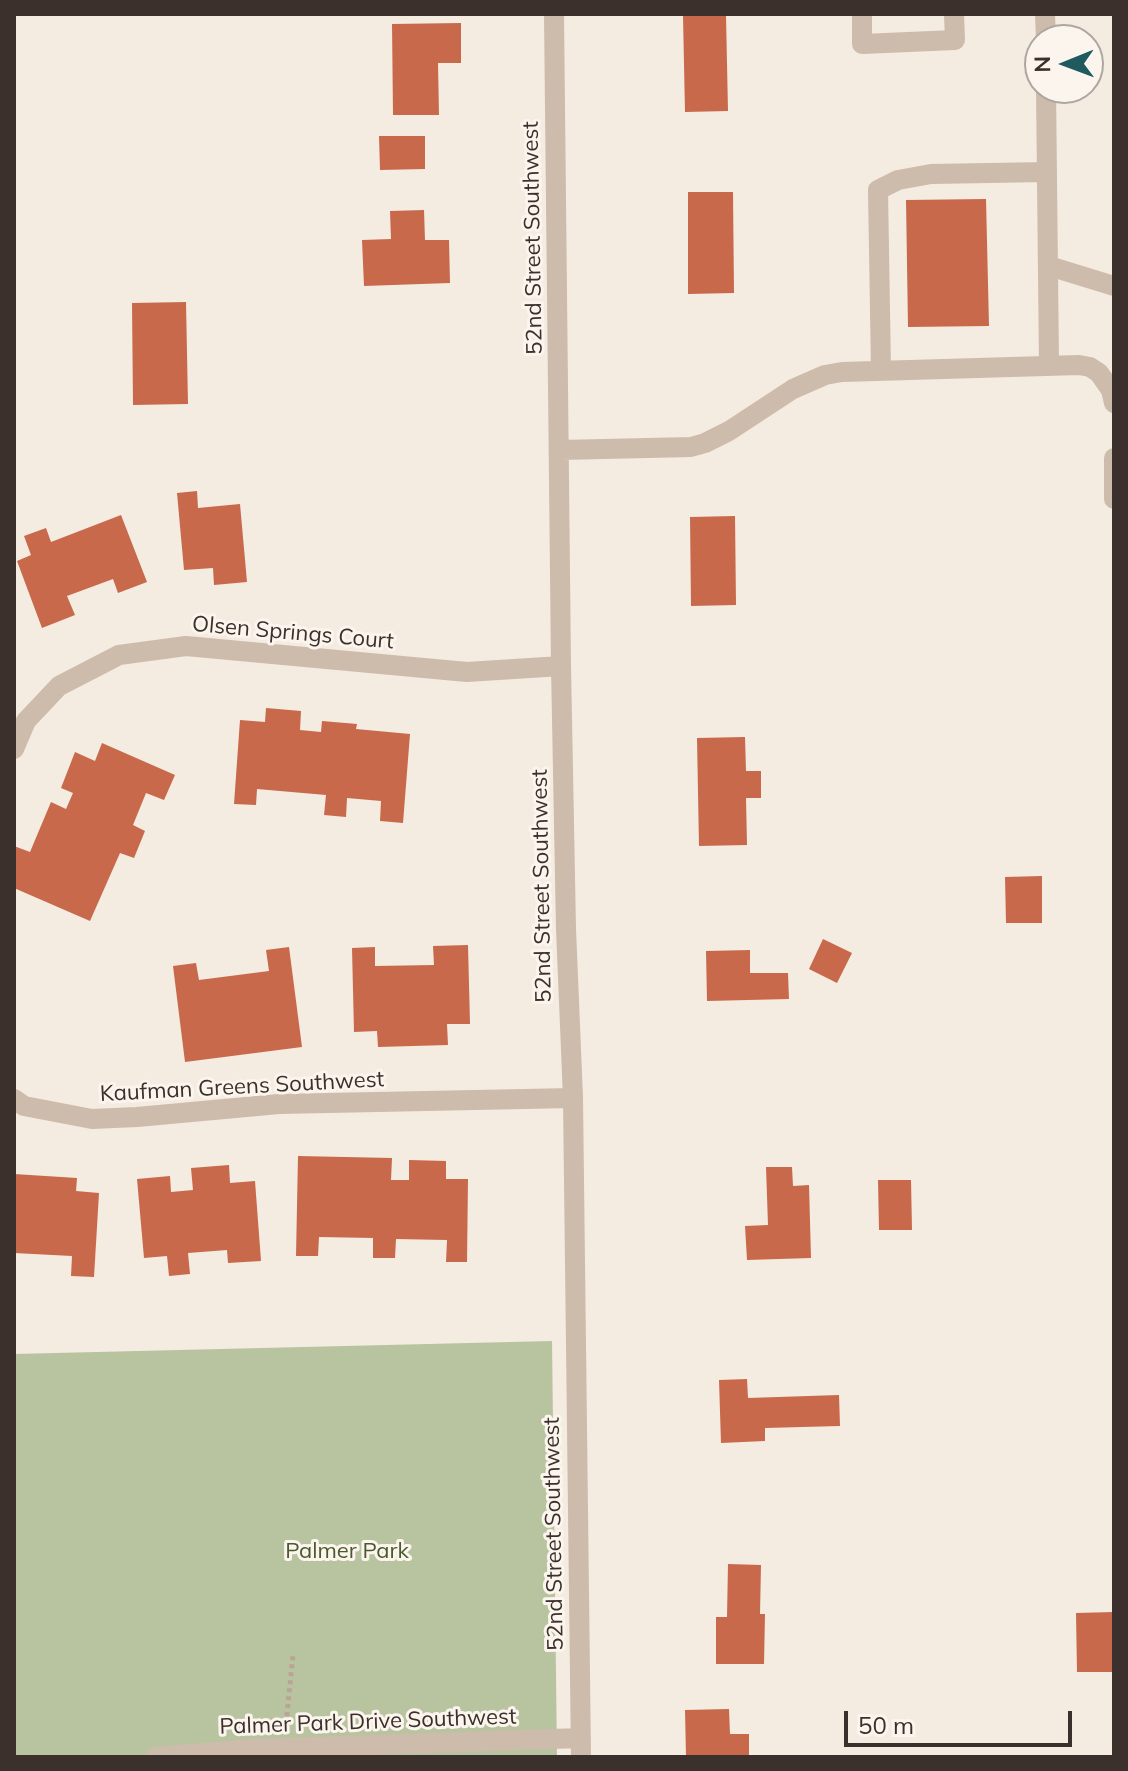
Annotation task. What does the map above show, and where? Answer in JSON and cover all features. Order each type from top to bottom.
[{"type":"street","name":"52nd Street Southwest","points":[[554,14],[561,666],[573,1098],[581,1748]]},
{"type":"street","points":[[862,14],[862,44],[955,40],[954,14]]},
{"type":"street","points":[[1046,104],[1049,365]]},
{"type":"street","points":[[881,371],[878,190],[898,180],[931,174],[1047,172]]},
{"type":"street","points":[[1049,266],[1114,286]]},
{"type":"street","points":[[560,450],[691,447],[729,431],[793,389],[825,375],[842,372],[1079,365],[1099,373],[1111,390],[1114,403]]},
{"type":"street","points":[[1114,458],[1114,499]]},
{"type":"street","name":"Olsen Springs Court","points":[[14,749],[26,721],[59,686],[119,655],[186,646],[467,672],[561,666]]},
{"type":"street","name":"Kaufman Greens Southwest","points":[[14,1099],[24,1106],[92,1119],[279,1104],[573,1098]]},
{"type":"street","name":"Palmer Park Drive Southwest","points":[[156,1757],[284,1748],[581,1748]]},
{"type":"path","points":[[284,1748],[293,1655]]},
{"type":"green space","name":"Palmer Park","points":[[552,1341],[557,1757],[14,1757],[14,1354]]},
{"type":"building","points":[[726,15],[728,111],[685,112],[683,16]]},
{"type":"building","points":[[461,23],[461,63],[438,63],[439,115],[393,115],[392,24]]},
{"type":"building","points":[[379,136],[425,136],[425,169],[380,170]]},
{"type":"building","points":[[688,192],[733,192],[734,293],[688,294]]},
{"type":"building","points":[[986,199],[989,326],[908,327],[906,200]]},
{"type":"building","points":[[424,210],[425,240],[449,240],[450,283],[364,286],[362,240],[391,239],[390,211]]},
{"type":"building","points":[[186,302],[188,404],[133,405],[132,303]]},
{"type":"building","points":[[197,491],[198,508],[240,504],[247,582],[214,585],[213,568],[184,570],[177,493]]},
{"type":"building","points":[[121,515],[147,582],[118,593],[113,579],[67,596],[75,615],[42,628],[17,561],[31,555],[24,536],[46,528],[51,542]]},
{"type":"building","points":[[735,516],[736,605],[691,606],[690,517]]},
{"type":"building","points":[[266,708],[301,711],[300,730],[321,732],[322,721],[357,724],[356,729],[410,734],[403,823],[380,821],[381,801],[347,798],[346,817],[324,815],[326,795],[257,789],[256,805],[234,804],[240,720],[265,722]]},
{"type":"building","points":[[745,737],[746,771],[761,771],[761,798],[746,798],[747,845],[699,846],[697,738]]},
{"type":"building","points":[[102,743],[175,775],[164,800],[146,793],[133,825],[145,831],[134,858],[120,853],[90,921],[14,888],[14,846],[30,852],[51,802],[66,809],[73,793],[61,788],[75,752],[95,761]]},
{"type":"building","points":[[1042,876],[1042,923],[1006,923],[1005,877]]},
{"type":"building","points":[[823,939],[852,953],[837,983],[809,969]]},
{"type":"building","points":[[468,945],[470,1024],[447,1024],[448,1045],[378,1047],[377,1031],[354,1032],[352,948],[375,947],[375,966],[434,965],[433,946]]},
{"type":"building","points":[[289,947],[302,1047],[185,1062],[173,966],[196,963],[199,980],[269,971],[266,950]]},
{"type":"building","points":[[750,950],[750,973],[788,973],[789,999],[707,1001],[706,951]]},
{"type":"building","points":[[298,1156],[392,1158],[391,1180],[409,1180],[409,1160],[446,1161],[446,1179],[468,1179],[467,1262],[446,1262],[447,1240],[396,1239],[395,1258],[373,1258],[373,1238],[319,1237],[318,1256],[296,1256]]},
{"type":"building","points":[[229,1165],[230,1183],[255,1181],[261,1261],[228,1263],[227,1250],[188,1253],[190,1274],[169,1276],[167,1256],[144,1258],[137,1179],[170,1176],[171,1192],[193,1190],[191,1168]]},
{"type":"building","points":[[766,1167],[792,1167],[793,1186],[809,1185],[811,1258],[747,1260],[745,1226],[768,1225]]},
{"type":"building","points":[[14,1174],[77,1178],[76,1191],[99,1193],[94,1277],[71,1276],[72,1256],[14,1253]]},
{"type":"building","points":[[878,1180],[911,1180],[912,1230],[879,1230]]},
{"type":"building","points":[[747,1379],[748,1398],[839,1395],[840,1426],[765,1428],[765,1441],[721,1443],[719,1380]]},
{"type":"building","points":[[728,1564],[761,1565],[760,1614],[765,1614],[764,1664],[716,1664],[716,1617],[727,1617]]},
{"type":"building","points":[[1114,1612],[1114,1672],[1077,1672],[1076,1613]]},
{"type":"building","points":[[729,1709],[730,1734],[749,1734],[749,1757],[686,1757],[685,1710]]}]
